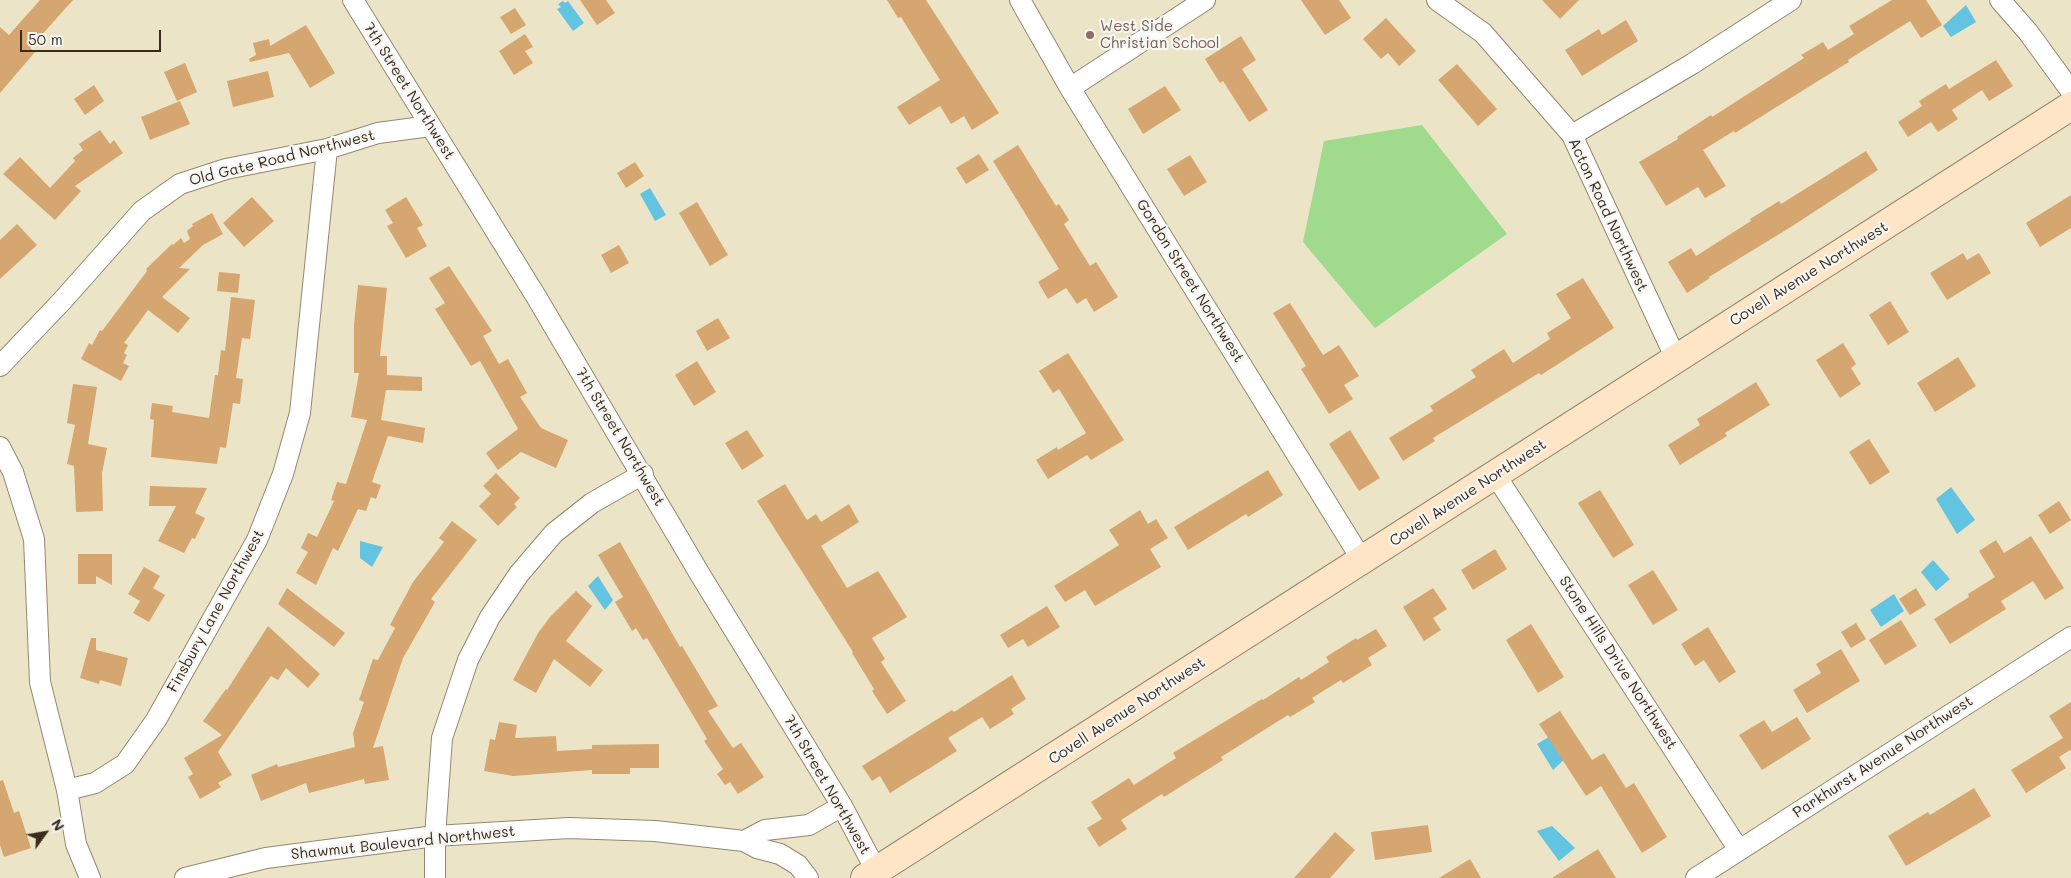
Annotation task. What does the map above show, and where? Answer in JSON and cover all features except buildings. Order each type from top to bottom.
[{"type":"street","name":"7th Street Northwest","points":[[353,0],[842,806],[873,876]]},
{"type":"street","name":"Gordon Street Northwest","points":[[1020,0],[1070,88],[1362,560]]},
{"type":"street","points":[[1070,88],[1205,0]]},
{"type":"street","name":"Acton Road Northwest","points":[[1437,0],[1483,33],[1572,135],[1676,359]]},
{"type":"street","points":[[1572,135],[1692,64],[1791,0]]},
{"type":"street","points":[[2000,0],[2028,32],[2071,91]]},
{"type":"street","name":"Covell Avenue Northwest","points":[[873,876],[2071,106]]},
{"type":"street","name":"Old Gate Road Northwest","points":[[0,366],[62,301],[142,211],[180,184],[226,169],[327,149],[378,133],[430,126]]},
{"type":"street","name":"Finsbury Lane Northwest","points":[[67,790],[94,783],[124,764],[156,720],[257,540],[283,474],[300,412],[327,149]]},
{"type":"street","points":[[0,447],[13,472],[34,539],[40,682],[67,790],[76,844],[90,878]]},
{"type":"street","points":[[435,878],[435,836],[442,738],[468,660],[490,617],[523,568],[554,533],[592,503],[642,474]]},
{"type":"street","name":"Stone Hills Drive Northwest","points":[[1496,476],[1739,850]]},
{"type":"street","name":"Parkhurst Avenue Northwest","points":[[1696,878],[2071,637]]},
{"type":"street","points":[[744,841],[765,830],[809,824],[842,806]]},
{"type":"street","name":"Shawmut Boulevard Northwest","points":[[185,878],[266,858],[435,836],[569,828],[655,831],[744,841],[757,848],[780,854],[798,865],[808,878]]},
{"type":"green space","points":[[1422,125],[1507,234],[1375,328],[1303,242],[1324,141]]},
{"type":"water","points":[[563,1],[565,3],[568,1],[584,23],[573,31],[557,9],[561,7],[558,4]]},
{"type":"water","points":[[1966,5],[1976,22],[1951,37],[1943,26]]},
{"type":"water","points":[[650,188],[666,215],[655,221],[640,194]]},
{"type":"water","points":[[1951,487],[1975,520],[1957,534],[1936,499]]},
{"type":"water","points":[[360,541],[383,547],[372,567],[360,558]]},
{"type":"water","points":[[1933,560],[1950,579],[1936,591],[1921,572]]},
{"type":"water","points":[[598,576],[613,600],[605,610],[588,586]]},
{"type":"water","points":[[1894,594],[1904,611],[1881,627],[1870,610]]},
{"type":"water","points":[[1552,735],[1567,757],[1553,770],[1537,744]]},
{"type":"water","points":[[1552,826],[1575,848],[1559,861],[1537,831]]},
{"type":"place","name":"West Side Christian School","points":[[1090,35]]}]
